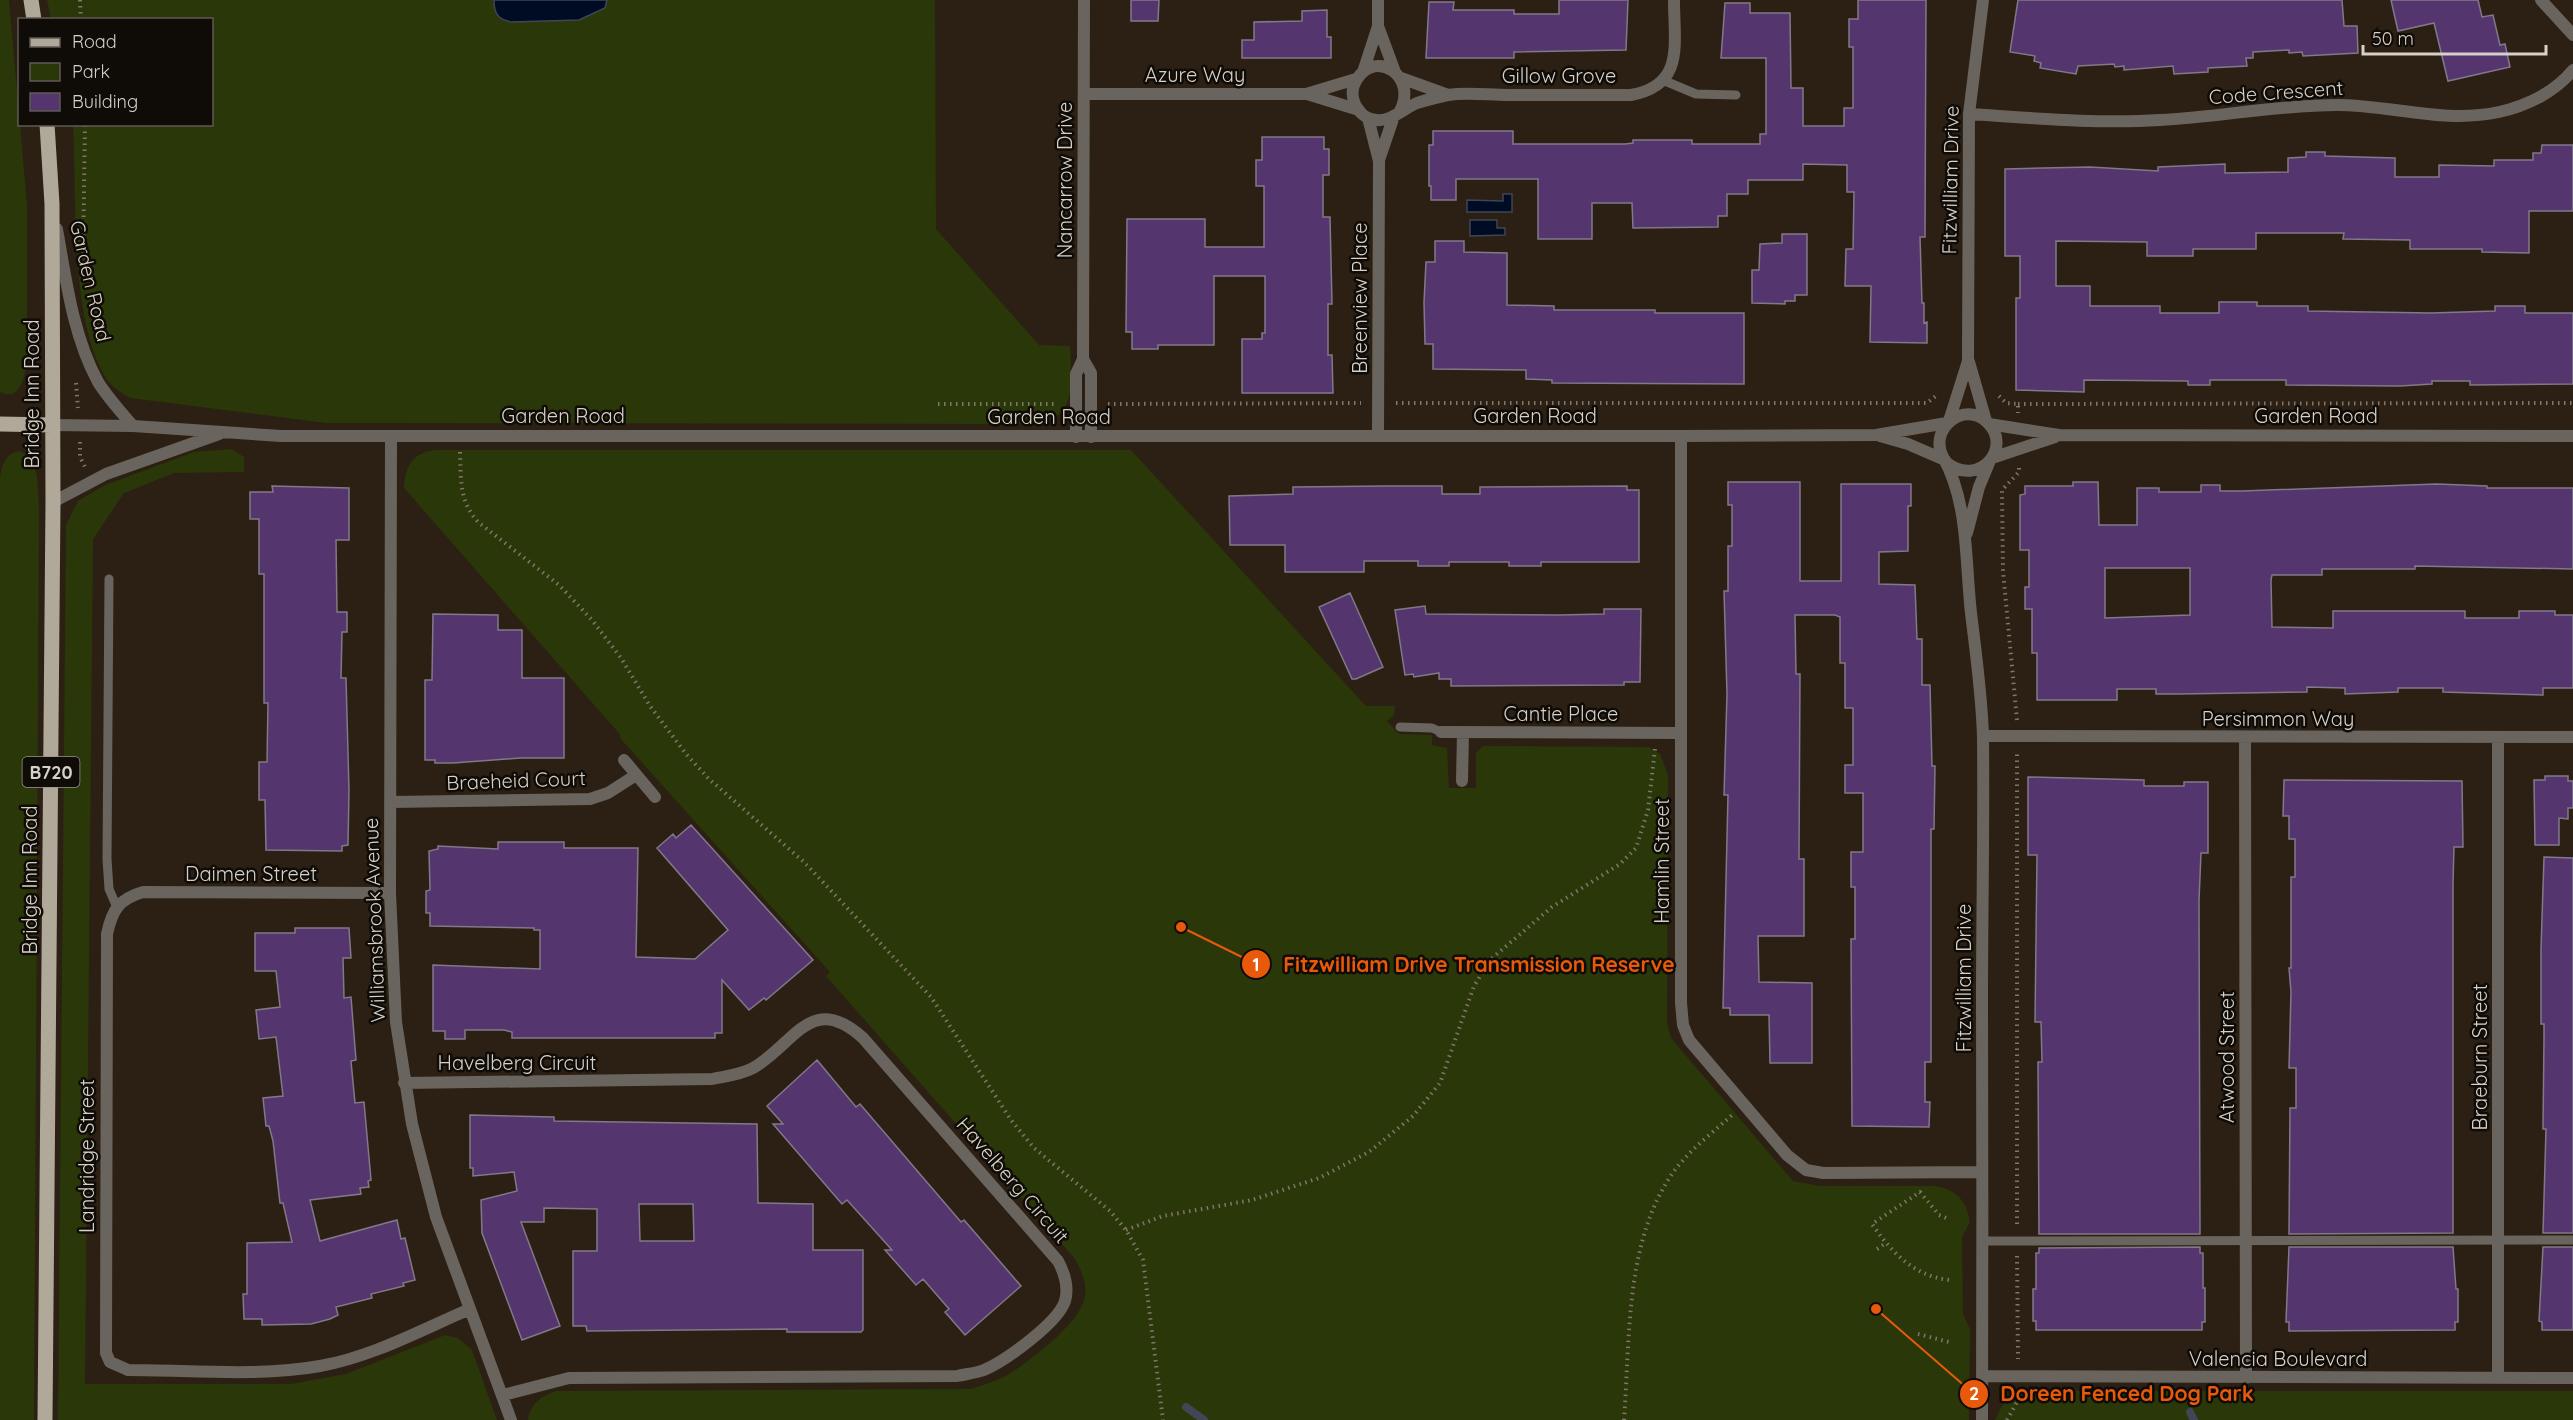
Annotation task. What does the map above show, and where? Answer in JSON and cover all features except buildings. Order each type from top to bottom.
[{"type":"main road","points":[[31,0],[34,18]]},
{"type":"main road","name":"Bridge Inn Road","points":[[45,1420],[53,502],[52,204],[47,126]]},
{"type":"main road","name":"Garden Road","points":[[0,424],[52,425]]},
{"type":"street","name":"Nancarrow Drive","points":[[1076,437],[1076,374],[1083,359],[1084,0]]},
{"type":"street","points":[[1378,0],[1378,26],[1353,97],[1364,114],[1377,121],[1397,113],[1406,95],[1378,26]]},
{"type":"street","points":[[1665,81],[1672,65],[1674,0]]},
{"type":"street","name":"Fitzwilliam Drive","points":[[1948,422],[1960,392],[1968,360],[1969,114],[1983,0]]},
{"type":"street","points":[[2541,0],[2573,35]]},
{"type":"street","points":[[1360,76],[1379,67],[1398,75]]},
{"type":"street","name":"Code Crescent","points":[[1969,114],[2158,121],[2280,108],[2339,105],[2426,116],[2475,116],[2528,103],[2550,91],[2573,70]]},
{"type":"street","name":"Gillow Grove","points":[[1398,75],[1449,95]]},
{"type":"street","name":"Azure Way","points":[[1084,94],[1306,94],[1360,76]]},
{"type":"street","name":"Gillow Grove","points":[[1397,113],[1449,95],[1631,94],[1650,91],[1665,81]]},
{"type":"street","name":"Azure Way","points":[[1306,94],[1364,114]]},
{"type":"street","name":"Breenview Place","points":[[1378,161],[1397,113]]},
{"type":"street","name":"Breenview Place","points":[[1364,114],[1378,161],[1378,436]]},
{"type":"street","name":"Garden Road","points":[[52,204],[69,295],[87,357],[105,392],[133,426]]},
{"type":"street","name":"Nancarrow Drive","points":[[1083,359],[1091,373],[1091,437]]},
{"type":"street","name":"Fitzwilliam Drive","points":[[1968,360],[1988,423]]},
{"type":"street","points":[[1972,415],[1988,423],[1996,441],[1990,460],[1973,471],[1955,469],[1946,461],[1939,445],[1942,430],[1948,422],[1956,417],[1972,415]]},
{"type":"street","name":"Garden Road","points":[[52,425],[133,426],[223,433],[391,436],[1091,437],[1876,435],[1948,422]]},
{"type":"street","name":"Garden Road","points":[[1988,423],[2059,435],[2573,436]]},
{"type":"street","name":"Garden Road","points":[[53,502],[106,474],[223,433]]},
{"type":"street","name":"Garden Road","points":[[1876,435],[1908,444],[1946,461]]},
{"type":"street","name":"Garden Road","points":[[1990,460],[2059,435]]},
{"type":"street","name":"Williamsbrook Avenue","points":[[391,436],[391,969],[404,1083],[419,1157],[436,1217],[511,1420]]},
{"type":"street","name":"Hamlin Street","points":[[1681,436],[1680,733],[1683,1025],[1689,1040],[1787,1155],[1806,1170],[1823,1173],[1982,1172]]},
{"type":"street","name":"Fitzwilliam Drive","points":[[1966,537],[1978,487],[1990,460]]},
{"type":"street","name":"Fitzwilliam Drive","points":[[1946,461],[1966,537],[1983,736],[1982,1417]]},
{"type":"street","name":"Cantie Place","points":[[1441,732],[1680,733]]},
{"type":"street","points":[[1462,781],[1463,732]]},
{"type":"street","name":"Persimmon Way","points":[[1983,736],[2573,737]]},
{"type":"street","name":"Atwood Street","points":[[2245,737],[2246,1378]]},
{"type":"street","name":"Braeburn Street","points":[[2498,737],[2498,1377]]},
{"type":"street","points":[[624,760],[656,797]]},
{"type":"street","name":"Braeheid Court","points":[[390,802],[590,799],[608,793],[636,775]]},
{"type":"street","name":"Daimen Street","points":[[116,905],[128,897],[143,892],[390,893]]},
{"type":"street","name":"Landridge Street","points":[[116,905],[107,934],[104,1341],[110,1362],[128,1370],[282,1370],[322,1366],[359,1354],[470,1309]]},
{"type":"street","name":"Havelberg Circuit","points":[[404,1083],[712,1079],[734,1075],[754,1067],[806,1025],[829,1018],[839,1020],[863,1038],[1058,1261],[1064,1273],[1067,1290],[1064,1303],[1053,1319],[1007,1358],[983,1370],[957,1376],[579,1377],[539,1384],[503,1395]]},
{"type":"street","name":"Valencia Boulevard","points":[[1982,1377],[2573,1378]]},
{"type":"lane","points":[[1665,81],[1696,94],[1736,95]]},
{"type":"lane","points":[[109,579],[107,859],[109,889],[116,905]]},
{"type":"lane","points":[[1400,727],[1432,728],[1441,732]]},
{"type":"lane","points":[[1982,1240],[2573,1240]]},
{"type":"path","points":[[80,0],[81,18]]},
{"type":"path","points":[[83,263],[85,126]]},
{"type":"path","points":[[1091,404],[1927,403],[1941,391],[1960,392]]},
{"type":"path","points":[[1977,394],[1995,392],[2006,403],[2018,404],[2573,403]]},
{"type":"path","points":[[938,404],[1076,404]]},
{"type":"path","points":[[2018,404],[2019,429]]},
{"type":"path","points":[[460,436],[460,483],[468,510],[478,522],[559,585],[592,620],[621,658],[650,706],[686,754],[709,779],[798,856],[931,997],[1034,1148],[1103,1205],[1126,1230],[1143,1260],[1163,1420]]},
{"type":"path","points":[[2007,1420],[2017,1402],[2018,1376],[2018,737],[2003,571],[2002,490],[2019,472],[2018,448]]},
{"type":"path","points":[[1126,1230],[1162,1216],[1252,1200],[1319,1178],[1363,1156],[1413,1116],[1440,1083],[1474,986],[1491,959],[1552,907],[1620,864],[1636,848],[1648,810],[1654,765],[1655,733]]},
{"type":"path","points":[[1624,1420],[1636,1276],[1641,1244],[1653,1208],[1669,1178],[1691,1152],[1744,1104]]},
{"type":"path","points":[[1949,1219],[1939,1215],[1920,1192],[1872,1224],[1886,1243],[1918,1271],[1949,1280]]},
{"type":"path","points":[[1877,1249],[1886,1243]]},
{"type":"path","points":[[1918,1334],[1949,1342]]},
{"type":"green space","points":[[0,0],[9,0],[18,126],[20,126],[27,204],[27,362],[17,391],[13,394],[0,392]]},
{"type":"green space","points":[[47,0],[935,0],[936,229],[1039,345],[1070,346],[1069,397],[1065,407],[1058,415],[1048,421],[1033,424],[326,423],[130,398],[106,378],[94,353],[86,323],[77,255],[73,126],[213,126],[213,18],[51,18]]},
{"type":"green space","points":[[232,449],[244,457],[244,472],[174,473],[124,493],[93,539],[85,1384],[291,1384],[346,1374],[445,1335],[458,1338],[472,1350],[497,1420],[58,1420],[66,525],[78,501],[105,485],[194,452]]},
{"type":"green space","points":[[436,450],[1131,450],[1366,706],[1395,706],[1394,715],[1387,721],[1399,734],[1432,735],[1432,745],[1447,748],[1449,788],[1476,788],[1476,753],[1483,746],[1649,747],[1660,754],[1668,775],[1667,1023],[1671,1038],[1793,1181],[1820,1186],[1935,1186],[1955,1193],[1963,1202],[1970,1222],[1962,1237],[1963,1314],[1970,1329],[1969,1420],[528,1420],[531,1409],[537,1401],[556,1391],[970,1389],[1009,1374],[1051,1342],[1078,1312],[1085,1297],[1085,1286],[1083,1275],[1075,1259],[826,976],[830,972],[620,738],[617,731],[404,488],[406,473],[412,461],[421,454]]},
{"type":"green space","points":[[19,451],[26,454],[34,467],[38,483],[39,509],[34,1420],[0,1420],[0,478],[5,461],[14,452]]},
{"type":"green space","points":[[2022,1391],[2573,1391],[2573,1420],[1995,1420],[2005,1400]]},
{"type":"water","points":[[494,0],[607,0],[605,8],[579,20],[511,22],[498,15]]},
{"type":"water","points":[[1503,194],[1512,194],[1512,212],[1467,212],[1467,200],[1503,201]]},
{"type":"water","points":[[1470,220],[1497,220],[1497,228],[1505,228],[1505,235],[1470,236]]},
{"type":"waterway","points":[[1186,1407],[1204,1420]]},
{"type":"waterway","points":[[2190,1412],[2194,1420]]},
{"type":"place","name":"Fitzwilliam Drive Transmission Reserve","points":[[1181,927]]},
{"type":"place","name":"Doreen Fenced Dog Park","points":[[1876,1309]]}]
